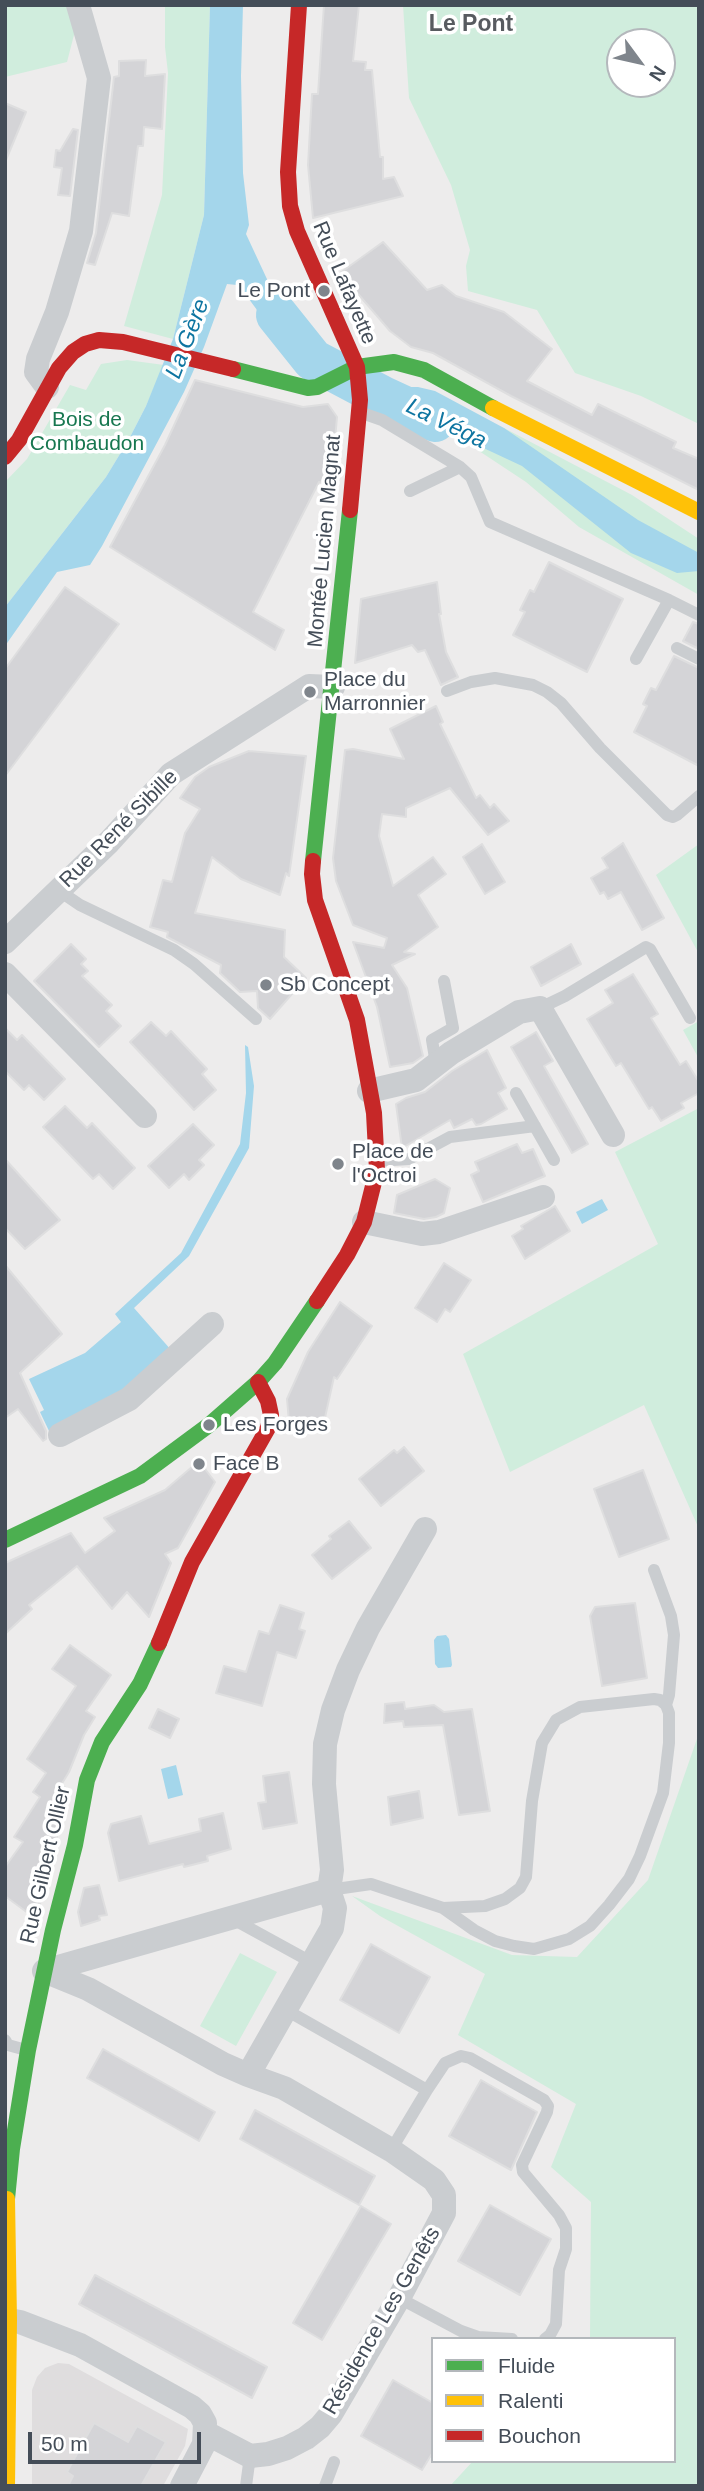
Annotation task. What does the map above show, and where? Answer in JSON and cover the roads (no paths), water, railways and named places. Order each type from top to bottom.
[{"type":"main road","name":"Rue Lafayette","points":[[299,5],[288,172],[290,206],[297,231],[357,367],[394,362],[424,370],[502,413],[699,512]]},
{"type":"main road","points":[[5,457],[19,440],[47,387],[73,352],[85,344],[99,340],[122,342],[308,388],[317,387],[357,367]]},
{"type":"main road","name":"Montée Lucien Magnat","points":[[5,1540],[140,1476],[209,1425],[258,1382],[275,1363],[332,1277],[364,1222],[377,1161],[374,1113],[357,1020],[315,900],[312,874],[333,687],[359,406],[357,367]]},
{"type":"main road","name":"Rue Gilbert Ollier","points":[[7,2486],[8,2149],[44,1970],[75,1845],[87,1780],[102,1742],[140,1684],[192,1562],[268,1428],[271,1415],[258,1382]]},
{"type":"street","points":[[47,387],[36,372],[38,359],[57,312],[81,231],[99,78],[78,5]]},
{"type":"street","name":"Rue René Sibille","points":[[5,942],[109,842],[171,774],[309,686],[333,687]]},
{"type":"street","points":[[5,974],[145,1116]]},
{"type":"street","points":[[369,1091],[408,1083],[519,1013],[540,1007],[613,1135]]},
{"type":"street","points":[[364,1222],[422,1234],[439,1232],[543,1197]]},
{"type":"street","points":[[60,1434],[129,1399],[212,1324]]},
{"type":"street","points":[[248,2075],[332,1928],[335,1908],[330,1889],[332,1870],[324,1784],[325,1744],[333,1710],[348,1670],[368,1628],[425,1530]]},
{"type":"street","points":[[44,1970],[330,1889]]},
{"type":"street","name":"Résidence Les Genêts","points":[[44,1970],[88,1989],[223,2064],[284,2088],[391,2150],[434,2180],[444,2195],[444,2213],[399,2298],[331,2414],[306,2438],[287,2448],[250,2456]]},
{"type":"street","points":[[9,2320],[80,2345],[192,2407],[205,2423],[206,2433],[204,2444],[183,2486]]},
{"type":"street","points":[[206,2433],[250,2456]]},
{"type":"lane","points":[[359,406],[460,467],[471,477],[490,522],[699,615]]},
{"type":"lane","points":[[410,491],[460,467]]},
{"type":"lane","points":[[636,659],[669,600]]},
{"type":"lane","points":[[677,648],[699,659]]},
{"type":"lane","points":[[447,691],[471,682],[495,678],[533,685],[561,703],[600,748],[667,815],[677,815],[699,796]]},
{"type":"lane","points":[[58,890],[80,905],[174,950],[194,964],[256,1020]]},
{"type":"lane","points":[[540,1007],[565,996],[646,947],[650,949],[690,1018]]},
{"type":"lane","points":[[436,1064],[432,1040],[453,1027],[443,981]]},
{"type":"lane","points":[[516,1093],[554,1160]]},
{"type":"lane","points":[[377,1161],[409,1159],[450,1138],[535,1126]]},
{"type":"lane","points":[[654,1570],[671,1616],[674,1635],[670,1695],[666,1705]]},
{"type":"lane","points":[[330,1889],[371,1885],[443,1908],[495,1941],[534,1949],[569,1939],[590,1926],[629,1879],[650,1830],[663,1793],[669,1733],[669,1713],[666,1705],[654,1699],[580,1707],[556,1720],[542,1743],[532,1801],[526,1877],[520,1888],[505,1899],[485,1906],[443,1908]]},
{"type":"lane","points":[[231,1918],[313,1963]]},
{"type":"lane","points":[[286,2010],[427,2090]]},
{"type":"lane","points":[[5,2040],[8,2045],[28,2050]]},
{"type":"lane","points":[[391,2150],[445,2063],[461,2056],[470,2058],[544,2100],[548,2106],[547,2112],[522,2165],[523,2172],[559,2215],[566,2228],[566,2249],[559,2270],[556,2324],[548,2337]]},
{"type":"lane","points":[[399,2298],[478,2337]]},
{"type":"lane","points":[[246,2486],[250,2456]]},
{"type":"lane","points":[[325,2486],[334,2462]]},
{"type":"water","name":"La Gère","points":[[210,5],[243,5],[243,173],[249,225],[246,234],[273,292],[314,357],[311,361],[288,352],[243,291],[237,285],[227,284],[184,392],[102,546],[90,565],[57,572],[5,646],[5,607],[106,477],[146,406],[173,339],[204,215]]},
{"type":"water","points":[[400,387],[435,391],[504,428],[638,520],[699,553],[699,571],[677,573],[631,553],[522,466],[387,403],[383,397]]},
{"type":"water","points":[[245,1045],[248,1047],[254,1086],[249,1148],[189,1256],[134,1308],[172,1351],[116,1400],[49,1431],[40,1412],[44,1410],[29,1379],[85,1353],[121,1322],[115,1314],[181,1253],[240,1144],[246,1093]]},
{"type":"water","points":[[602,1199],[608,1210],[582,1224],[576,1212]]},
{"type":"water","points":[[446,1635],[449,1639],[452,1665],[438,1668],[435,1664],[434,1640],[437,1636]]},
{"type":"water","points":[[176,1765],[183,1795],[168,1799],[161,1769]]},
{"type":"waterway","name":"La Véga","points":[[277,315],[313,360],[435,421]]},
{"type":"place","name":"Le Pont","points":[[324,291]]},
{"type":"place","name":"Place du Marronnier","points":[[310,692]]},
{"type":"place","name":"Sb Concept","points":[[266,985]]},
{"type":"place","name":"Place de l'Octroi","points":[[338,1164]]},
{"type":"place","name":"Les Forges","points":[[209,1425]]},
{"type":"place","name":"Face B","points":[[199,1464]]},
{"type":"district","name":"Le Pont","points":[[471,25]]},
{"type":"park label","name":"Bois de Combaudon","points":[[87,432]]}]
